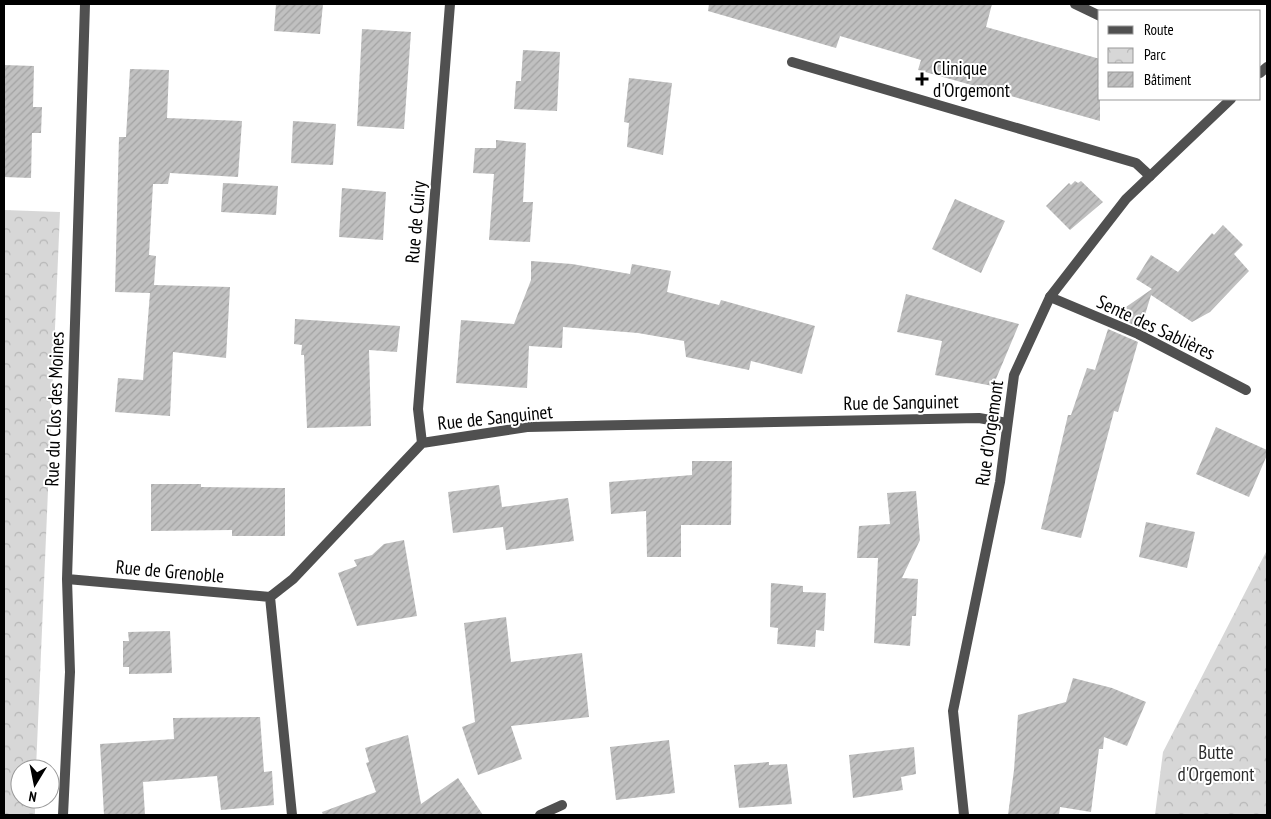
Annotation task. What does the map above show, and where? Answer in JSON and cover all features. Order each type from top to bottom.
[{"type":"street","name":"Rue du Clos des Moines","points":[[63,815],[70,672],[67,580],[85,4]]},
{"type":"street","name":"Rue de Cuiry","points":[[422,443],[418,409],[450,4]]},
{"type":"street","points":[[1075,4],[1098,15]]},
{"type":"street","points":[[792,62],[1136,163],[1150,176]]},
{"type":"street","name":"Rue d'Orgemont","points":[[964,815],[953,711],[1000,482],[1014,375],[1050,298],[1126,198],[1230,100]]},
{"type":"street","name":"Sente des Sablières","points":[[1050,298],[1138,334],[1246,390]]},
{"type":"street","name":"Rue de Sanguinet","points":[[270,597],[293,579],[422,443],[527,427],[979,418],[1007,423]]},
{"type":"street","name":"Rue de Grenoble","points":[[67,580],[270,597]]},
{"type":"street","points":[[270,597],[292,815]]},
{"type":"street","points":[[540,815],[562,805]]},
{"type":"green space","points":[[4,210],[60,212],[36,759],[10,759],[10,809],[35,809],[35,815],[4,815]]},
{"type":"green space","name":"Butte d'Orgemont","points":[[1267,550],[1267,815],[1155,815],[1163,752]]},
{"type":"building","points":[[276,4],[323,4],[320,34],[274,31]]},
{"type":"building","points":[[709,4],[992,4],[986,27],[1098,58],[1100,121],[918,70],[921,60],[840,36],[836,48],[708,11]]},
{"type":"building","points":[[362,29],[411,32],[404,129],[357,126]]},
{"type":"building","points":[[523,50],[560,52],[557,111],[514,109],[516,81],[521,81]]},
{"type":"building","points":[[4,65],[34,66],[33,107],[42,107],[41,133],[32,133],[31,178],[4,177]]},
{"type":"building","points":[[130,69],[169,70],[167,118],[242,121],[238,177],[170,173],[168,184],[153,184],[149,255],[156,256],[154,285],[230,287],[226,358],[173,352],[170,416],[115,412],[118,378],[143,380],[150,293],[115,292],[119,137],[126,137]]},
{"type":"building","points":[[629,78],[672,83],[663,155],[627,147],[629,123],[624,122]]},
{"type":"building","points":[[293,121],[336,124],[333,165],[291,163]]},
{"type":"building","points":[[496,140],[526,143],[523,202],[533,202],[530,242],[489,240],[494,174],[473,173],[475,148],[496,148]]},
{"type":"building","points":[[1075,181],[1078,183],[1081,181],[1103,202],[1070,230],[1046,206],[1069,183],[1071,185]]},
{"type":"building","points":[[223,183],[278,186],[276,215],[221,212]]},
{"type":"building","points":[[342,188],[386,192],[383,240],[339,237]]},
{"type":"building","points":[[955,199],[1005,221],[981,273],[932,249]]},
{"type":"building","points":[[1223,225],[1243,245],[1234,254],[1249,271],[1210,312],[1192,322],[1151,295],[1141,328],[1113,316],[1152,289],[1136,279],[1151,255],[1178,272],[1212,233],[1214,235]]},
{"type":"building","points":[[531,261],[572,264],[630,274],[632,264],[671,271],[667,292],[719,305],[721,300],[815,326],[802,374],[751,361],[749,370],[686,357],[684,341],[638,333],[563,327],[562,348],[529,346],[527,388],[456,383],[461,320],[514,324],[531,280]]},
{"type":"building","points":[[906,294],[1019,324],[993,386],[935,375],[942,341],[897,332]]},
{"type":"building","points":[[295,319],[400,326],[397,352],[369,350],[371,426],[307,428],[304,355],[301,355],[302,345],[294,344]]},
{"type":"building","points":[[1108,329],[1138,342],[1118,412],[1114,411],[1081,538],[1041,529],[1068,415],[1071,415],[1087,368],[1095,370]]},
{"type":"building","points":[[1216,427],[1267,450],[1267,455],[1249,497],[1196,474]]},
{"type":"building","points":[[692,461],[732,461],[731,525],[681,525],[681,557],[647,557],[646,511],[611,514],[609,482],[692,475]]},
{"type":"building","points":[[151,484],[201,484],[201,487],[285,488],[285,536],[232,536],[232,530],[151,531]]},
{"type":"building","points":[[499,485],[502,507],[568,498],[574,541],[506,550],[503,527],[453,533],[448,492]]},
{"type":"building","points":[[916,491],[920,540],[902,578],[918,579],[916,616],[912,616],[910,646],[874,643],[878,558],[857,558],[859,526],[890,524],[887,493]]},
{"type":"building","points":[[1146,522],[1195,532],[1187,568],[1139,557]]},
{"type":"building","points":[[404,540],[417,616],[357,626],[338,573],[357,566],[354,560],[372,555],[384,544]]},
{"type":"building","points":[[771,583],[803,586],[803,592],[826,593],[824,631],[816,630],[815,647],[777,644],[778,628],[770,627]]},
{"type":"building","points":[[506,617],[511,662],[582,653],[589,717],[511,726],[522,759],[478,775],[462,727],[475,722],[464,623]]},
{"type":"building","points":[[170,631],[172,673],[129,674],[129,667],[123,667],[123,641],[129,641],[128,632]]},
{"type":"building","points":[[1073,678],[1112,688],[1146,702],[1127,746],[1104,737],[1103,749],[1099,749],[1091,812],[1060,807],[1059,815],[1008,815],[1018,715],[1066,702]]},
{"type":"building","points":[[260,717],[264,772],[272,771],[274,805],[221,810],[217,776],[143,782],[145,815],[104,815],[100,744],[174,739],[173,718]]},
{"type":"building","points":[[408,735],[421,804],[458,778],[483,815],[323,815],[322,812],[376,792],[366,763],[369,762],[365,748]]},
{"type":"building","points":[[669,740],[675,793],[616,800],[610,747]]},
{"type":"building","points":[[914,747],[916,774],[901,777],[903,790],[853,798],[849,755]]},
{"type":"building","points":[[769,762],[769,765],[787,764],[792,804],[739,808],[734,765]]},
{"type":"place","name":"Clinique d'Orgemont","points":[[922,79]]}]
